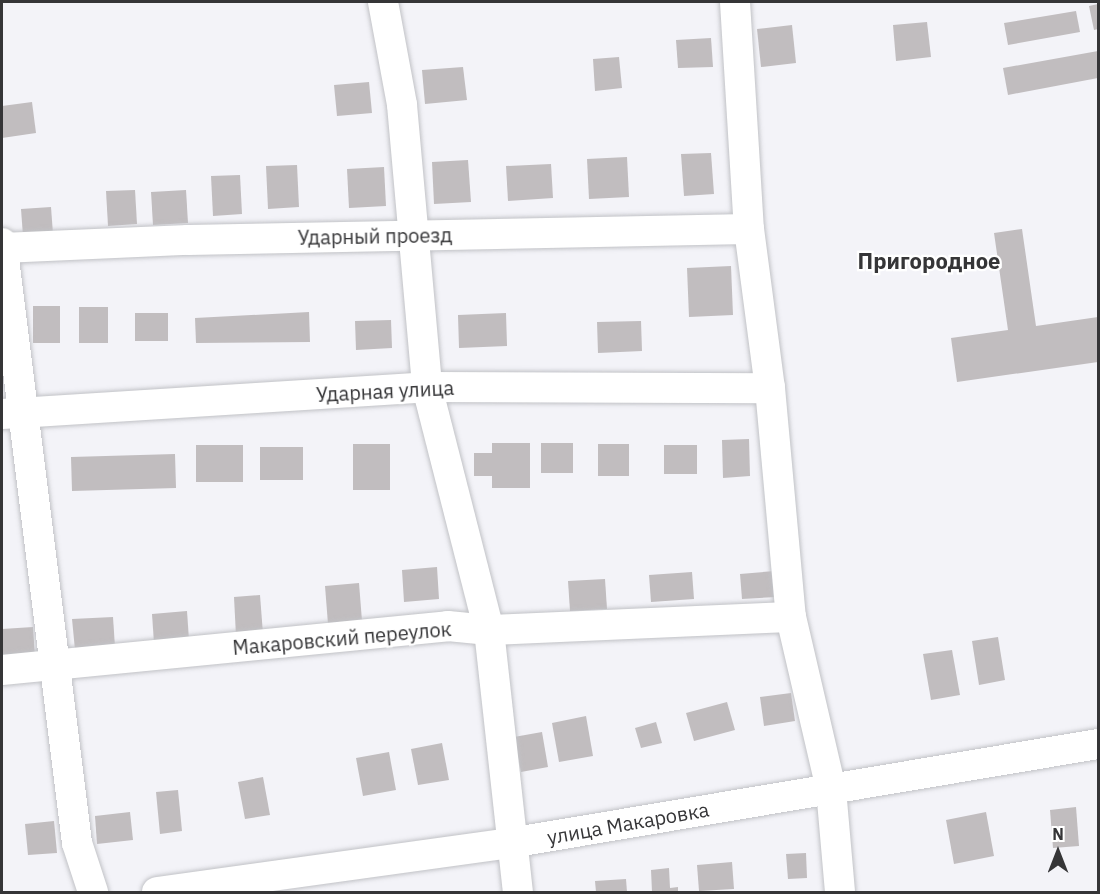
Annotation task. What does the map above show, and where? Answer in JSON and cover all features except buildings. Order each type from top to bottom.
[{"type":"street","points":[[383,2],[402,105],[427,387],[489,630],[510,843],[518,892]]},
{"type":"street","points":[[735,2],[749,229],[770,388],[791,617],[831,789],[840,892]]},
{"type":"street","name":"Ударный проезд","points":[[2,248],[188,240],[749,229]]},
{"type":"street","points":[[2,243],[13,413],[56,666],[77,843],[93,892]]},
{"type":"street","name":"Ударная улица","points":[[13,413],[427,387],[770,388]]},
{"type":"street","name":"Макаровский переулок","points":[[2,670],[448,626],[489,630],[791,617]]},
{"type":"street","name":"улица Макаровка","points":[[157,892],[510,843],[1098,744]]},
{"type":"district","name":"Пригородное","points":[[929,261]]}]
